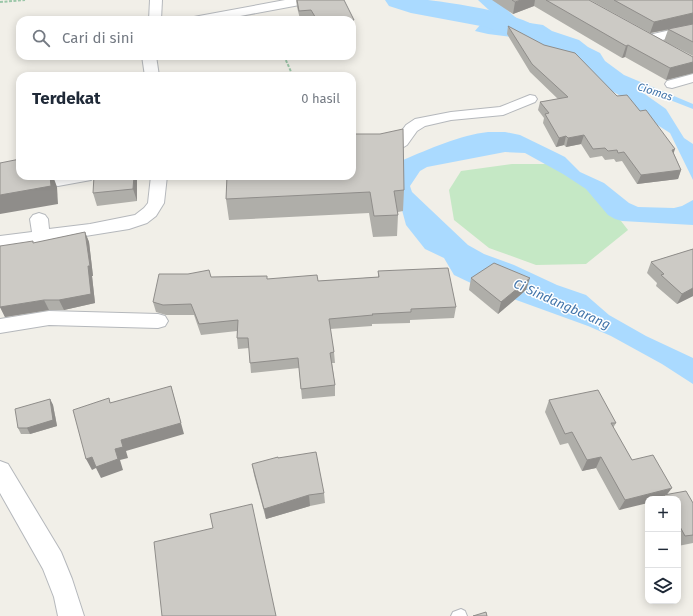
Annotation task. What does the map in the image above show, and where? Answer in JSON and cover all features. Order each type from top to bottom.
[{"type":"street","points":[[155,16],[156,0]]},
{"type":"street","points":[[214,16],[258,4],[305,0]]},
{"type":"street","points":[[649,39],[693,29]]},
{"type":"street","points":[[636,32],[668,50]]},
{"type":"street","points":[[150,60],[151,72]]},
{"type":"street","points":[[672,84],[693,78]]},
{"type":"street","points":[[356,149],[378,148],[396,145],[402,142],[411,128],[420,122],[450,116],[503,111],[530,99]]},
{"type":"street","points":[[58,181],[63,180]]},
{"type":"street","points":[[0,242],[40,238],[129,223],[141,219],[150,212],[156,203],[158,180]]},
{"type":"street","points":[[40,219],[40,238]]},
{"type":"street","points":[[0,326],[49,318],[158,321]]},
{"type":"street","points":[[0,470],[6,496],[55,566],[63,584],[71,616]]},
{"type":"path","points":[[0,2],[25,0]]},
{"type":"path","points":[[286,60],[291,72]]},
{"type":"green space","points":[[512,164],[548,164],[597,190],[628,230],[586,264],[536,265],[489,248],[454,220],[449,190],[461,171]]},
{"type":"water","name":"Ciomas","points":[[491,10],[504,11],[523,22],[543,25],[552,31],[579,40],[588,47],[600,53],[605,61],[624,75],[693,104],[693,109],[647,91],[639,90],[666,109],[684,138],[693,144],[693,180],[670,133],[648,119],[619,95],[513,37],[475,31]]},
{"type":"water","points":[[488,132],[505,132],[520,135],[565,157],[580,172],[604,183],[629,203],[638,207],[674,208],[682,206],[693,200],[693,225],[622,221],[608,215],[586,189],[563,174],[525,153],[505,152],[427,167],[420,171],[410,186],[412,192],[468,245],[484,254],[514,265],[557,285],[586,295],[609,315],[646,336],[693,358],[693,384],[662,364],[611,336],[588,326],[475,285],[454,275],[444,258],[425,249],[406,225],[395,184],[403,160],[456,139]]},
{"type":"building","points":[[297,0],[344,0],[352,16],[315,16],[311,10],[299,11]]},
{"type":"building","points":[[546,0],[589,0],[693,57],[693,62],[670,68],[628,45],[626,46]]},
{"type":"building","points":[[614,0],[693,0],[693,13],[654,22]]},
{"type":"building","points":[[693,24],[693,42],[668,29]]},
{"type":"building","points":[[508,26],[544,45],[575,53],[617,96],[627,95],[640,111],[646,110],[675,149],[672,150],[681,170],[641,175],[624,152],[618,153],[617,150],[608,151],[605,148],[593,149],[584,135],[559,138],[545,114],[549,113],[540,102],[568,97],[532,64]]},
{"type":"building","points":[[403,129],[404,190],[394,191],[398,215],[374,216],[370,192],[226,199],[227,180],[356,180],[356,134],[380,134]]},
{"type":"building","points":[[16,160],[16,180],[50,180],[51,186],[0,195],[0,163]]},
{"type":"building","points":[[94,180],[134,180],[133,189],[93,193]]},
{"type":"building","points":[[85,232],[90,266],[88,266],[91,294],[59,300],[44,300],[0,307],[0,246],[33,241],[33,243]]},
{"type":"building","points":[[693,249],[693,288],[682,294],[661,275],[664,274],[651,262]]},
{"type":"building","points":[[494,263],[530,278],[501,302],[471,278]]},
{"type":"building","points":[[448,268],[456,307],[411,309],[411,312],[372,314],[373,315],[329,319],[334,352],[330,353],[335,385],[301,389],[298,358],[250,363],[248,338],[237,338],[238,320],[199,324],[191,304],[163,305],[153,302],[159,274],[188,274],[209,270],[211,277],[267,276],[267,279],[317,275],[318,281],[379,277],[378,271]]},
{"type":"building","points":[[171,386],[181,423],[121,440],[123,447],[115,449],[118,459],[96,467],[92,457],[86,459],[73,410],[109,398],[110,403]]},
{"type":"building","points":[[598,390],[616,423],[611,423],[632,460],[653,455],[672,488],[625,500],[601,457],[587,460],[572,432],[565,434],[549,400]]},
{"type":"building","points":[[50,399],[53,420],[27,428],[18,428],[15,409]]},
{"type":"building","points":[[316,452],[324,493],[309,495],[264,509],[252,464],[278,457]]},
{"type":"building","points":[[686,491],[693,503],[693,535],[685,536],[681,529],[681,496],[664,495]]},
{"type":"building","points":[[252,504],[276,616],[162,616],[154,542],[213,528],[210,514]]},
{"type":"building","points":[[486,612],[487,616],[473,616]]},
{"type":"waterway","name":"Ci Sindangbarang","points":[[399,0],[421,7],[496,21],[515,28],[540,41]]},
{"type":"waterway","points":[[486,0],[522,31]]}]
